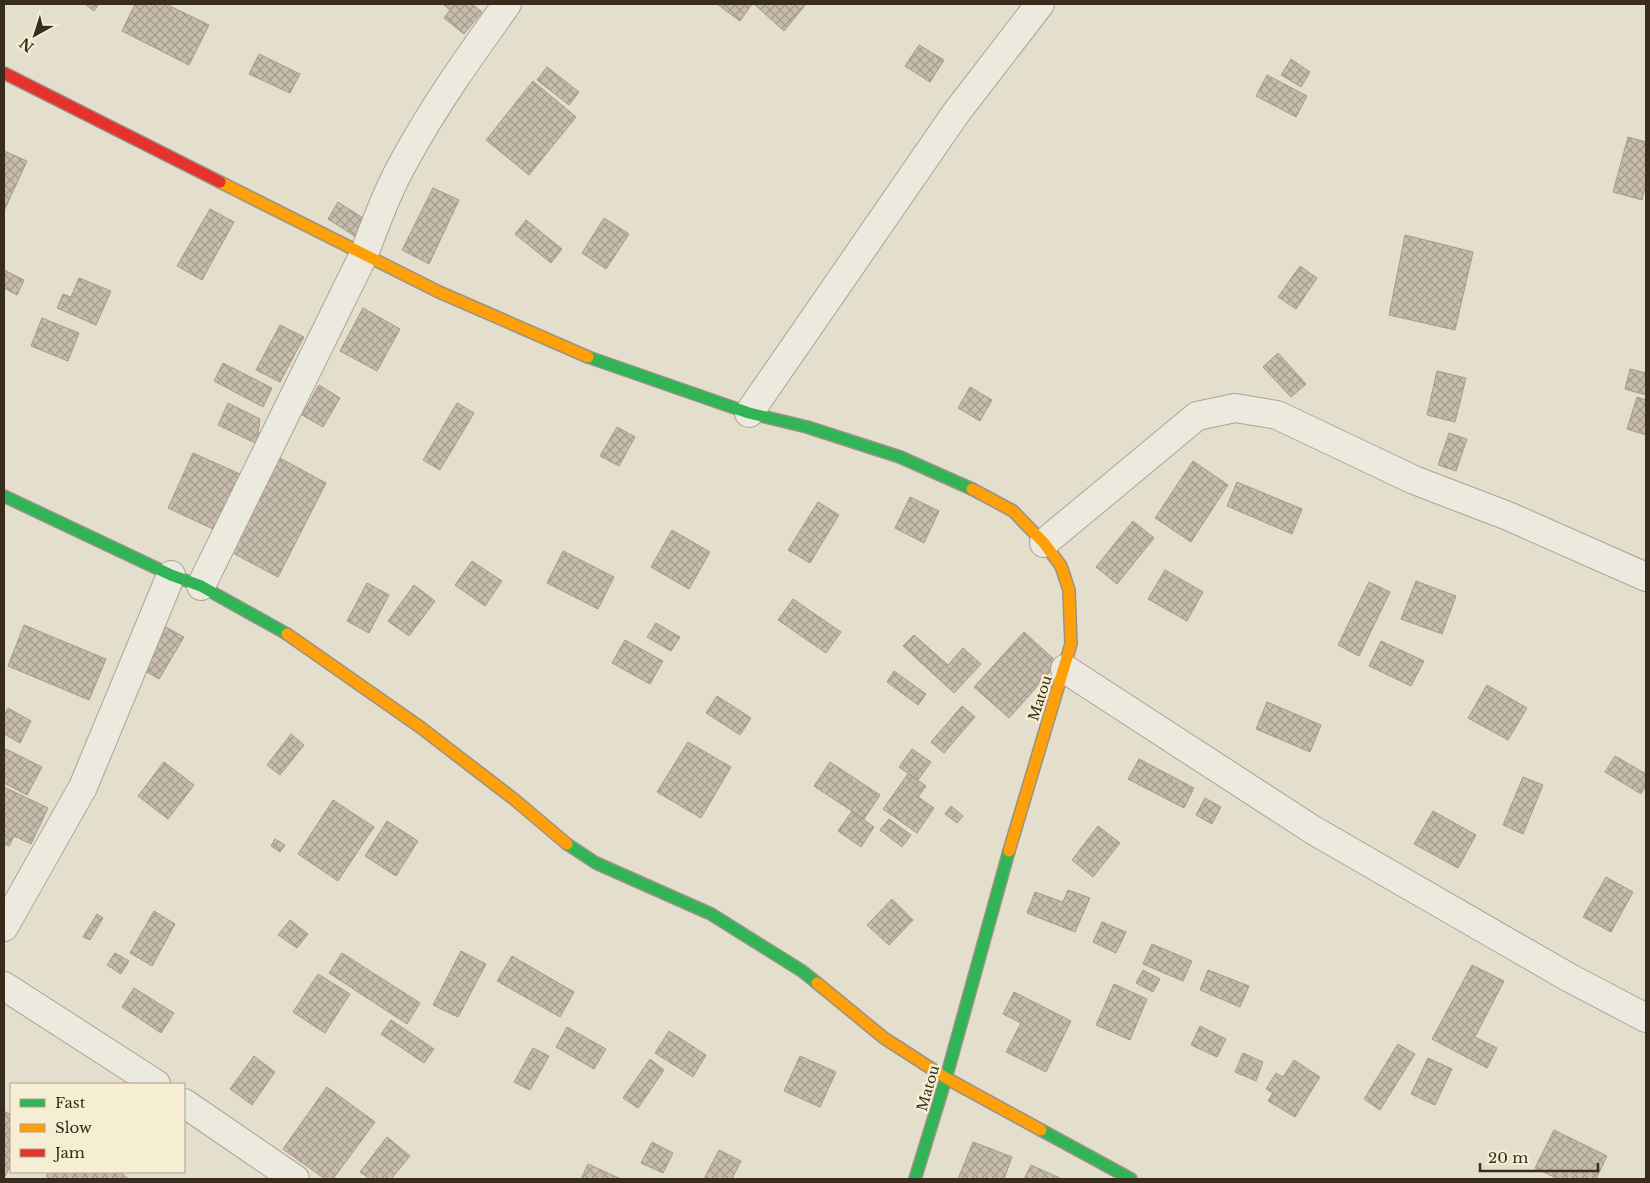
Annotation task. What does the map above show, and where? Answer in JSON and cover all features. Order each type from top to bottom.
[{"type":"street","points":[[201,586],[364,254],[385,200],[406,157],[436,107],[507,4]]},
{"type":"street","points":[[749,414],[956,113],[1040,4]]},
{"type":"street","name":"Matou","points":[[4,73],[439,292],[574,352],[749,414],[807,427],[900,457],[956,480],[1012,511],[1044,544],[1061,566],[1070,590],[1071,644],[1065,669],[1016,825],[946,1078],[915,1179]]},
{"type":"street","points":[[1044,544],[1197,416],[1235,408],[1277,415],[1414,480],[1508,516],[1646,577]]},
{"type":"street","points":[[4,496],[171,575],[201,586],[270,623],[318,654],[428,733],[515,800],[560,839],[596,863],[711,914],[802,971],[884,1038],[946,1078],[1131,1179]]},
{"type":"street","points":[[4,927],[83,787],[171,575]]},
{"type":"street","points":[[1065,669],[1312,830],[1568,977],[1646,1018]]},
{"type":"street","points":[[4,986],[154,1083]]},
{"type":"street","points":[[185,1104],[295,1179]]},
{"type":"building","points":[[85,4],[99,4],[94,11]]},
{"type":"building","points":[[135,4],[166,4],[209,25],[189,65],[122,31]]},
{"type":"building","points":[[445,4],[472,4],[482,12],[464,34],[444,18],[450,10]]},
{"type":"building","points":[[717,4],[752,4],[740,21]]},
{"type":"building","points":[[754,4],[806,4],[784,31]]},
{"type":"building","points":[[919,45],[944,60],[930,82],[905,66]]},
{"type":"building","points":[[259,54],[300,74],[290,93],[249,74]]},
{"type":"building","points":[[1291,59],[1310,72],[1301,87],[1281,75]]},
{"type":"building","points":[[547,67],[579,92],[569,105],[537,80]]},
{"type":"building","points":[[1267,75],[1307,96],[1296,117],[1256,96]]},
{"type":"building","points":[[533,81],[576,117],[529,175],[486,140]]},
{"type":"building","points":[[1628,137],[1646,142],[1646,184],[1642,200],[1613,192]]},
{"type":"building","points":[[4,151],[27,161],[4,211]]},
{"type":"building","points":[[433,188],[459,200],[429,264],[402,250]]},
{"type":"building","points":[[338,202],[366,220],[356,237],[328,219]]},
{"type":"building","points":[[210,209],[234,222],[202,280],[177,266]]},
{"type":"building","points":[[604,218],[629,234],[606,269],[582,253]]},
{"type":"building","points":[[526,220],[562,249],[551,263],[515,234]]},
{"type":"building","points":[[1405,235],[1473,252],[1455,330],[1389,315]]},
{"type":"building","points":[[1300,266],[1317,278],[1296,309],[1278,297]]},
{"type":"building","points":[[4,270],[24,280],[17,295],[4,288]]},
{"type":"building","points":[[79,278],[111,291],[96,325],[57,308],[63,294],[71,297]]},
{"type":"building","points":[[363,308],[400,329],[377,371],[340,351]]},
{"type":"building","points":[[42,318],[79,333],[68,361],[31,346]]},
{"type":"building","points":[[280,325],[304,337],[280,382],[256,370]]},
{"type":"building","points":[[1278,353],[1306,384],[1291,397],[1263,367]]},
{"type":"building","points":[[223,363],[272,388],[263,407],[214,381]]},
{"type":"building","points":[[1630,369],[1646,373],[1646,395],[1625,389]]},
{"type":"building","points":[[1437,371],[1466,378],[1455,422],[1427,415]]},
{"type":"building","points":[[319,385],[340,398],[323,427],[302,415]]},
{"type":"building","points":[[970,387],[992,400],[980,421],[958,408]]},
{"type":"building","points":[[1637,397],[1646,400],[1646,435],[1627,429]]},
{"type":"building","points":[[228,403],[260,419],[257,444],[218,425]]},
{"type":"building","points":[[457,403],[474,413],[440,470],[423,460]]},
{"type":"building","points":[[617,427],[635,437],[619,466],[600,456]]},
{"type":"building","points":[[1449,433],[1467,439],[1456,471],[1438,465]]},
{"type":"building","points":[[193,453],[240,474],[215,530],[168,508]]},
{"type":"building","points":[[280,458],[326,483],[278,577],[229,551]]},
{"type":"building","points":[[1193,461],[1228,485],[1191,542],[1155,518]]},
{"type":"building","points":[[1237,482],[1302,509],[1292,534],[1227,506]]},
{"type":"building","points":[[910,497],[939,511],[924,543],[895,528]]},
{"type":"building","points":[[818,502],[839,515],[810,563],[788,550]]},
{"type":"building","points":[[1133,521],[1154,538],[1117,584],[1096,567]]},
{"type":"building","points":[[672,530],[710,552],[689,589],[651,567]]},
{"type":"building","points":[[563,551],[614,577],[598,609],[547,583]]},
{"type":"building","points":[[472,561],[502,581],[485,606],[455,585]]},
{"type":"building","points":[[1165,570],[1203,592],[1187,621],[1148,599]]},
{"type":"building","points":[[1416,581],[1456,596],[1442,634],[1401,619]]},
{"type":"building","points":[[1369,582],[1390,592],[1359,656],[1338,645]]},
{"type":"building","points":[[367,583],[389,595],[369,633],[347,621]]},
{"type":"building","points":[[414,585],[435,601],[409,636],[388,621]]},
{"type":"building","points":[[793,599],[841,632],[826,653],[778,620]]},
{"type":"building","points":[[656,623],[680,637],[671,651],[647,637]]},
{"type":"building","points":[[24,625],[106,659],[89,700],[8,666]]},
{"type":"building","points":[[166,627],[184,637],[159,679],[140,668]]},
{"type":"building","points":[[1024,632],[1058,663],[1009,718],[974,687]]},
{"type":"building","points":[[914,635],[948,665],[963,648],[981,664],[954,693],[903,646]]},
{"type":"building","points":[[625,640],[663,661],[650,684],[612,663]]},
{"type":"building","points":[[1381,641],[1424,661],[1411,686],[1369,666]]},
{"type":"building","points":[[894,671],[926,694],[918,705],[887,682]]},
{"type":"building","points":[[1487,685],[1527,708],[1508,740],[1468,718]]},
{"type":"building","points":[[717,696],[751,718],[740,735],[706,713]]},
{"type":"building","points":[[1267,702],[1321,725],[1310,752],[1256,729]]},
{"type":"building","points":[[962,706],[975,717],[944,753],[931,742]]},
{"type":"building","points":[[8,708],[31,721],[20,743],[4,734],[4,716]]},
{"type":"building","points":[[291,734],[304,745],[280,775],[267,765]]},
{"type":"building","points":[[688,742],[731,767],[701,818],[657,792]]},
{"type":"building","points":[[6,749],[42,767],[27,795],[4,783],[4,754]]},
{"type":"building","points":[[912,749],[931,762],[918,780],[899,767]]},
{"type":"building","points":[[1615,756],[1646,774],[1646,785],[1641,794],[1605,772]]},
{"type":"building","points":[[1139,759],[1194,788],[1184,808],[1128,779]]},
{"type":"building","points":[[164,762],[194,785],[168,819],[138,796]]},
{"type":"building","points":[[830,762],[880,795],[864,819],[814,786]]},
{"type":"building","points":[[908,774],[926,786],[918,797],[934,808],[917,833],[883,809]]},
{"type":"building","points":[[1523,777],[1543,785],[1523,834],[1503,825]]},
{"type":"building","points":[[4,787],[48,808],[31,844],[14,836],[9,846],[4,844]]},
{"type":"building","points":[[1205,798],[1221,807],[1212,824],[1196,815]]},
{"type":"building","points":[[333,800],[374,827],[338,881],[298,854]]},
{"type":"building","points":[[951,806],[963,816],[957,823],[945,814]]},
{"type":"building","points":[[852,811],[874,827],[861,847],[838,831]]},
{"type":"building","points":[[1433,811],[1476,835],[1458,868],[1414,844]]},
{"type":"building","points":[[889,819],[911,835],[902,847],[880,830]]},
{"type":"building","points":[[387,821],[418,841],[396,876],[365,856]]},
{"type":"building","points":[[1098,826],[1120,843],[1093,877],[1072,860]]},
{"type":"building","points":[[275,839],[285,845],[280,852],[271,846]]},
{"type":"building","points":[[1606,877],[1633,892],[1611,932],[1583,917]]},
{"type":"building","points":[[1068,890],[1090,898],[1075,932],[1027,913],[1035,892],[1063,902]]},
{"type":"building","points":[[892,899],[913,920],[889,945],[867,925]]},
{"type":"building","points":[[154,911],[175,924],[152,966],[130,953]]},
{"type":"building","points":[[97,914],[103,918],[90,940],[83,937]]},
{"type":"building","points":[[290,920],[308,934],[297,948],[278,935]]},
{"type":"building","points":[[1102,922],[1126,932],[1116,953],[1093,942]]},
{"type":"building","points":[[1152,944],[1192,961],[1183,981],[1143,964]]},
{"type":"building","points":[[461,951],[486,964],[458,1017],[433,1005]]},
{"type":"building","points":[[115,953],[129,961],[121,974],[107,965]]},
{"type":"building","points":[[342,953],[420,1003],[407,1024],[329,973]]},
{"type":"building","points":[[512,956],[574,992],[560,1017],[497,981]]},
{"type":"building","points":[[1472,965],[1504,981],[1475,1037],[1497,1048],[1487,1068],[1432,1039]]},
{"type":"building","points":[[1143,970],[1160,979],[1153,992],[1136,983]]},
{"type":"building","points":[[1208,970],[1249,986],[1240,1007],[1200,990]]},
{"type":"building","points":[[318,974],[350,994],[325,1033],[293,1012]]},
{"type":"building","points":[[1114,984],[1147,999],[1130,1040],[1096,1025]]},
{"type":"building","points":[[134,988],[174,1013],[161,1033],[122,1007]]},
{"type":"building","points":[[1014,992],[1071,1021],[1046,1072],[1006,1052],[1021,1023],[1003,1014]]},
{"type":"building","points":[[391,1020],[434,1049],[424,1063],[381,1034]]},
{"type":"building","points":[[1200,1026],[1226,1039],[1217,1057],[1191,1045]]},
{"type":"building","points":[[567,1027],[606,1049],[594,1069],[556,1047]]},
{"type":"building","points":[[669,1031],[706,1055],[693,1077],[655,1053]]},
{"type":"building","points":[[1398,1044],[1415,1054],[1380,1110],[1364,1099]]},
{"type":"building","points":[[533,1048],[549,1056],[530,1090],[514,1082]]},
{"type":"building","points":[[1243,1053],[1263,1062],[1256,1081],[1235,1072]]},
{"type":"building","points":[[254,1056],[275,1072],[252,1105],[230,1089]]},
{"type":"building","points":[[800,1056],[836,1072],[820,1107],[784,1091]]},
{"type":"building","points":[[1428,1058],[1452,1069],[1435,1105],[1411,1094]]},
{"type":"building","points":[[650,1059],[664,1070],[638,1108],[623,1098]]},
{"type":"building","points":[[1294,1060],[1320,1077],[1295,1117],[1268,1101],[1273,1093],[1266,1089],[1276,1073],[1283,1077]]},
{"type":"building","points":[[327,1087],[375,1122],[333,1179],[325,1179],[283,1149]]},
{"type":"building","points":[[4,1111],[10,1114],[10,1167],[4,1178]]},
{"type":"building","points":[[1554,1130],[1607,1156],[1596,1179],[1558,1179],[1535,1168]]},
{"type":"building","points":[[387,1137],[410,1156],[391,1179],[370,1179],[360,1172]]},
{"type":"building","points":[[652,1142],[673,1153],[663,1173],[641,1163]]},
{"type":"building","points":[[973,1142],[1012,1157],[1004,1179],[958,1179]]},
{"type":"building","points":[[719,1150],[741,1161],[732,1179],[704,1179]]},
{"type":"building","points":[[588,1164],[621,1179],[581,1179]]},
{"type":"building","points":[[1031,1165],[1062,1179],[1024,1179]]},
{"type":"building","points":[[48,1173],[120,1173],[129,1179],[51,1179],[46,1176]]},
{"type":"traffic: fast","points":[[588,357],[749,413],[807,427],[900,457],[972,489]]},
{"type":"traffic: fast","points":[[4,496],[171,575],[201,586],[287,634]]},
{"type":"traffic: fast","points":[[567,844],[596,863],[711,914],[802,971],[817,983]]},
{"type":"traffic: fast","points":[[915,1179],[946,1078],[1009,851]]},
{"type":"traffic: fast","points":[[1041,1130],[1131,1179]]},
{"type":"traffic: slow","points":[[220,182],[439,292],[588,357]]},
{"type":"traffic: slow","points":[[972,489],[1013,511],[1044,543],[1061,566],[1069,590],[1071,644],[1009,851]]},
{"type":"traffic: slow","points":[[287,634],[420,727],[515,800],[567,844]]},
{"type":"traffic: slow","points":[[817,983],[884,1038],[946,1078],[1041,1130]]},
{"type":"traffic: jam","points":[[4,73],[220,182]]}]
